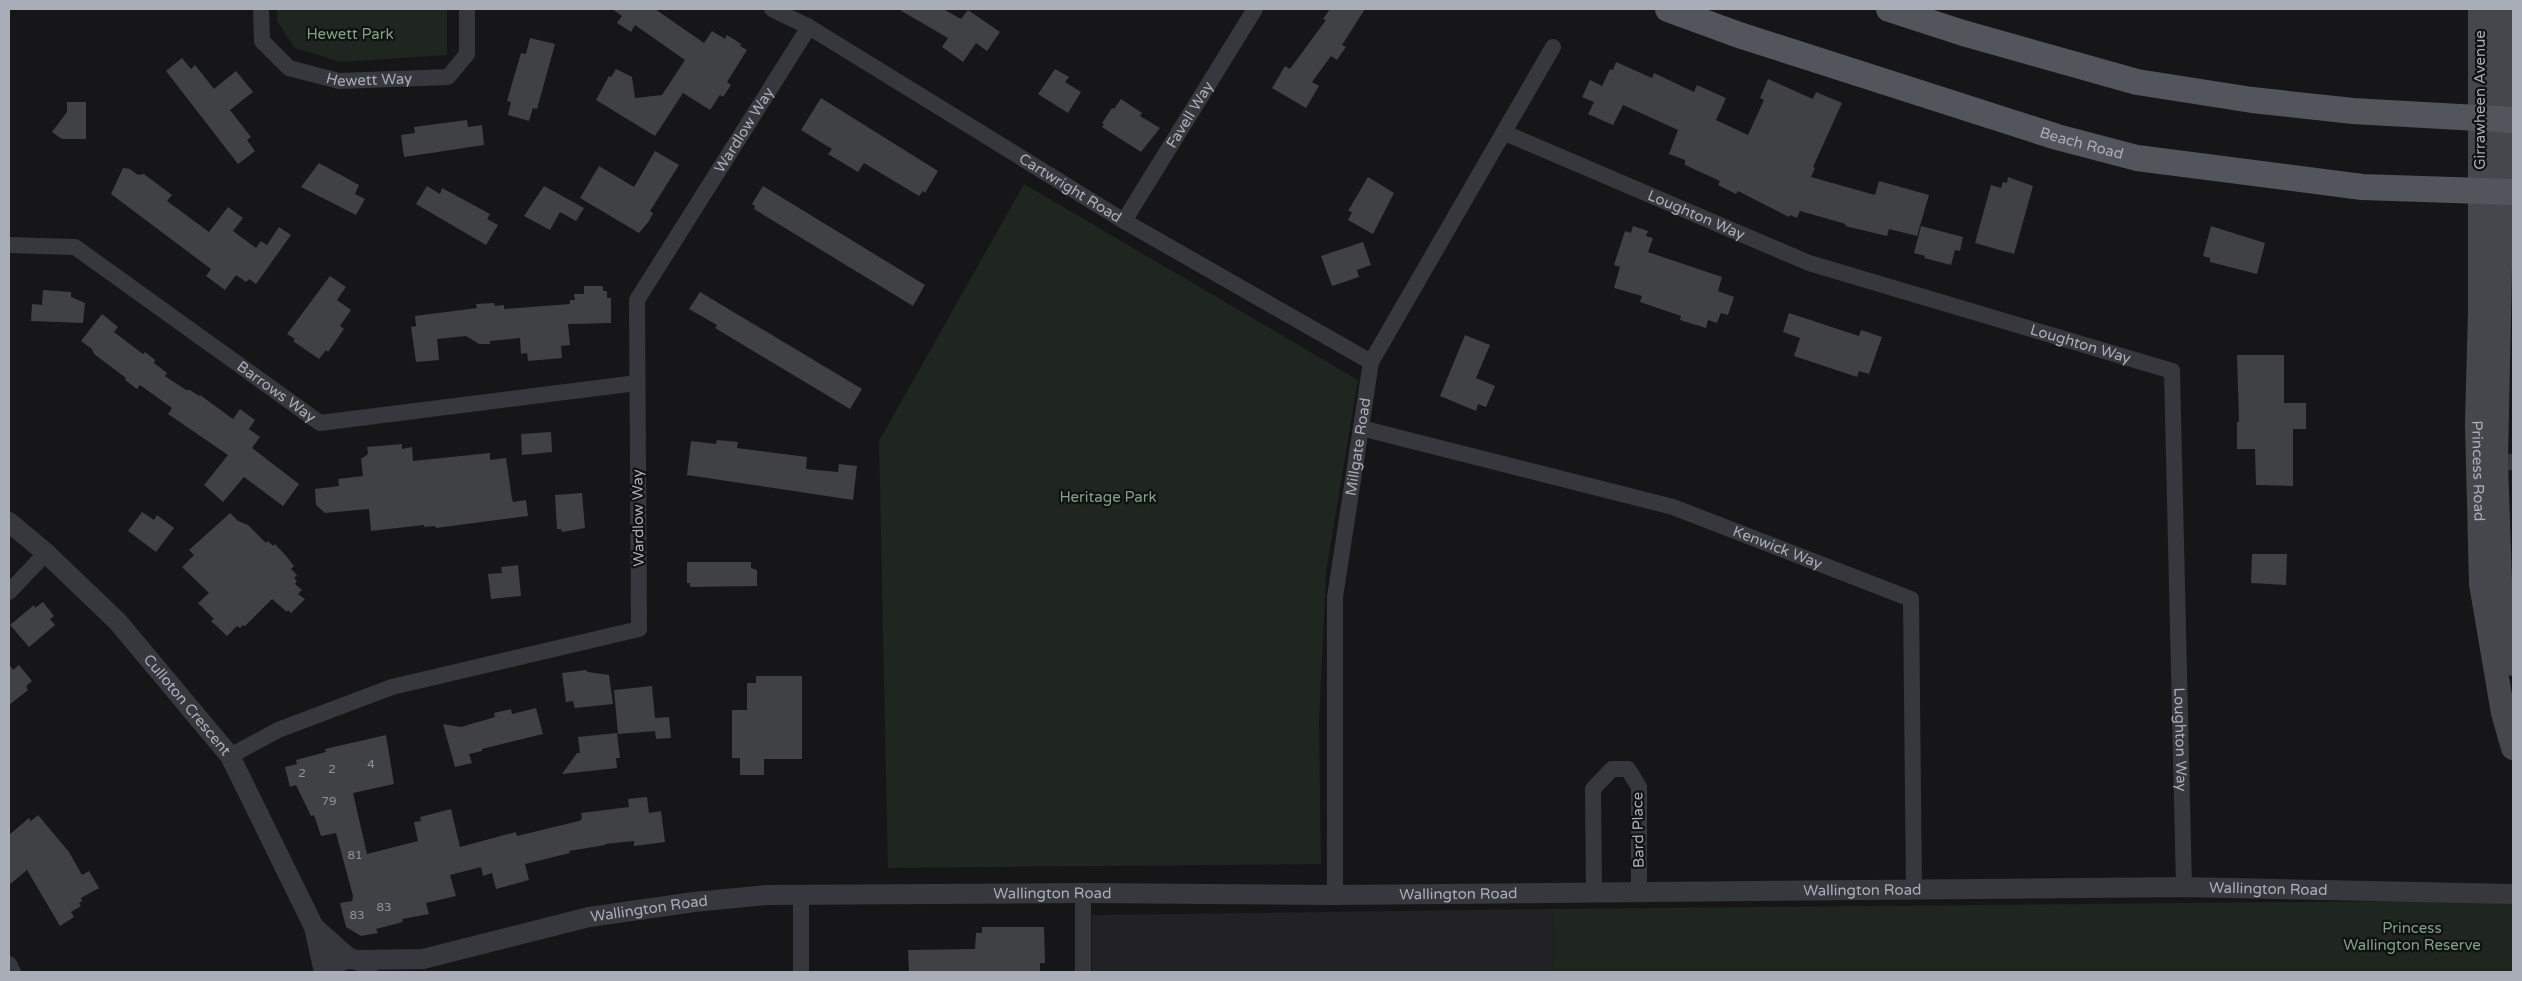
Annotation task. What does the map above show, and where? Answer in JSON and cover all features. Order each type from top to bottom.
[{"type":"main road","name":"Beach Road","points":[[1668,9],[1748,38],[2057,137],[2137,158],[2362,187],[2499,192]]},
{"type":"main road","points":[[1890,9],[1963,33],[2137,82],[2252,100],[2353,111],[2499,119]]},
{"type":"main road","name":"Girrawheen Avenue","points":[[2480,9],[2499,119]]},
{"type":"main road","name":"Girrawheen Avenue","points":[[2499,192],[2499,119],[2503,9]]},
{"type":"main road","name":"Princess Road","points":[[2499,192],[2496,462],[2500,582],[2513,664]]},
{"type":"main road","name":"Princess Road","points":[[2496,462],[2481,584],[2504,713],[2513,748]]},
{"type":"street","name":"Hewett Way","points":[[260,9],[262,41],[290,68],[340,81],[448,77],[467,54],[467,9]]},
{"type":"street","name":"Cartwright Road","points":[[772,9],[809,26],[1124,221],[1371,362]]},
{"type":"street","name":"Favell Way","points":[[1124,221],[1255,9]]},
{"type":"street","name":"Wardlow Way","points":[[230,756],[278,730],[392,687],[639,630],[637,300],[809,26]]},
{"type":"street","name":"Millgate Road","points":[[1335,895],[1335,597],[1371,362],[1553,47]]},
{"type":"street","name":"Loughton Way","points":[[1505,133],[1809,263],[2172,371],[2184,887]]},
{"type":"street","name":"Barrows Way","points":[[9,245],[75,247],[320,423],[637,382]]},
{"type":"street","name":"Kenwick Way","points":[[1361,428],[1673,507],[1911,599],[1914,890]]},
{"type":"street","name":"Culloton Crescent","points":[[9,522],[46,553],[118,622],[230,756],[314,927],[324,972]]},
{"type":"street","points":[[9,592],[46,553]]},
{"type":"street","name":"Bard Place","points":[[1594,893],[1594,789],[1612,769],[1628,769],[1639,787],[1639,892]]},
{"type":"street","name":"Wallington Road","points":[[359,963],[423,959],[589,917],[694,902],[766,895],[1083,892],[1335,895],[2184,887],[2509,890]]},
{"type":"street","points":[[1083,892],[1083,972]]},
{"type":"street","points":[[801,896],[801,972]]},
{"type":"street","name":"Culloton Crescent","points":[[314,927],[359,963]]},
{"type":"street","name":"Wallington Road","points":[[402,972],[423,959]]},
{"type":"street","points":[[328,972],[340,960],[359,963]]},
{"type":"street","points":[[9,964],[13,972]]},
{"type":"shaded area","points":[[1553,909],[1554,972],[1092,972],[1092,915]]},
{"type":"green space","name":"Hewett Park","points":[[277,9],[447,9],[447,55],[341,62],[295,48],[277,21]]},
{"type":"green space","name":"Heritage Park","points":[[1024,184],[1358,380],[1326,572],[1319,721],[1321,864],[888,868],[879,441]]},
{"type":"green space","name":"Princess Wallington Reserve","points":[[2513,900],[2513,972],[1554,972],[1553,909]]},
{"type":"building","points":[[612,9],[655,9],[704,43],[712,31],[725,39],[727,35],[741,44],[740,46],[747,50],[727,82],[731,85],[723,97],[720,95],[710,110],[683,93],[655,136],[596,100],[609,76],[611,77],[616,69],[632,77],[635,98],[662,95],[685,60],[635,25],[631,32],[617,23],[622,16]]},
{"type":"building","points":[[898,9],[943,9],[961,19],[968,10],[1000,32],[987,51],[976,43],[963,62],[942,47],[948,38]]},
{"type":"building","points":[[1330,9],[1365,9],[1342,45],[1346,47],[1337,60],[1331,56],[1312,82],[1319,86],[1306,108],[1272,88],[1285,66],[1290,69],[1326,20],[1323,19]]},
{"type":"building","points":[[530,38],[555,44],[537,109],[533,108],[529,121],[508,115],[511,102],[507,101],[521,53],[526,54]]},
{"type":"building","points":[[182,58],[191,69],[195,65],[214,89],[236,71],[253,92],[230,110],[251,137],[247,140],[255,151],[238,164],[166,71]]},
{"type":"building","points":[[1616,62],[1652,78],[1654,73],[1694,92],[1697,85],[1726,98],[1716,120],[1748,135],[1764,100],[1760,98],[1768,79],[1813,99],[1816,92],[1842,103],[1813,167],[1815,168],[1811,177],[1875,195],[1879,181],[1929,195],[1917,236],[1889,229],[1887,236],[1845,226],[1846,224],[1800,211],[1797,218],[1790,215],[1789,217],[1738,191],[1736,194],[1718,185],[1720,181],[1685,165],[1685,160],[1669,154],[1678,130],[1623,105],[1613,125],[1588,114],[1594,102],[1582,97],[1590,80],[1602,86],[1610,69],[1613,70]]},
{"type":"building","points":[[1055,69],[1069,77],[1065,82],[1081,92],[1068,113],[1038,94]]},
{"type":"building","points":[[821,98],[938,171],[925,193],[923,191],[919,196],[864,163],[858,172],[828,154],[832,149],[801,130]]},
{"type":"building","points":[[1121,99],[1142,113],[1140,116],[1160,128],[1141,152],[1102,127],[1104,124],[1102,123],[1112,108],[1114,109]]},
{"type":"building","points":[[67,102],[86,102],[86,139],[62,139],[52,132],[67,112]]},
{"type":"building","points":[[467,120],[468,127],[482,125],[484,145],[404,157],[401,135],[415,133],[414,127]]},
{"type":"building","points":[[655,151],[679,165],[650,211],[653,213],[649,221],[639,233],[580,198],[599,166],[634,187]]},
{"type":"building","points":[[319,163],[359,185],[355,194],[365,199],[356,215],[301,187]]},
{"type":"building","points":[[123,168],[130,169],[138,175],[144,174],[172,195],[167,201],[209,232],[228,207],[243,218],[233,231],[256,248],[261,241],[267,245],[279,227],[291,235],[256,284],[249,279],[246,282],[236,275],[225,290],[206,276],[211,269],[111,194]]},
{"type":"building","points":[[1368,177],[1394,193],[1373,234],[1348,220],[1352,212],[1348,211]]},
{"type":"building","points":[[2008,177],[2033,186],[2014,254],[1975,243],[1991,185],[2001,188],[2003,182],[2007,183]]},
{"type":"building","points":[[427,186],[440,194],[442,188],[490,214],[487,219],[498,225],[486,245],[416,204]]},
{"type":"building","points":[[544,186],[584,208],[576,221],[560,212],[550,230],[524,216]]},
{"type":"building","points":[[763,186],[925,285],[913,306],[754,209],[755,206],[752,204]]},
{"type":"building","points":[[1633,226],[1648,231],[1646,236],[1653,238],[1648,252],[1722,277],[1718,291],[1734,297],[1728,315],[1721,313],[1717,323],[1708,320],[1706,328],[1680,320],[1681,316],[1640,302],[1642,296],[1614,288],[1620,267],[1614,265],[1625,231],[1631,233]]},
{"type":"building","points":[[1921,226],[1963,237],[1960,251],[1955,250],[1951,265],[1924,258],[1925,256],[1914,253]]},
{"type":"building","points":[[2211,226],[2265,243],[2257,274],[2210,262],[2210,258],[2203,256]]},
{"type":"building","points":[[1363,242],[1371,265],[1357,270],[1359,277],[1332,286],[1321,256]]},
{"type":"building","points":[[330,276],[346,287],[337,300],[351,310],[340,326],[344,329],[328,352],[326,350],[319,359],[293,341],[295,339],[287,334]]},
{"type":"building","points":[[584,286],[603,286],[603,291],[607,291],[607,298],[611,298],[611,323],[568,324],[570,345],[561,346],[562,358],[528,361],[527,353],[521,354],[520,338],[490,341],[490,344],[479,344],[466,336],[437,339],[439,360],[416,362],[411,327],[416,326],[415,316],[477,308],[476,304],[494,303],[495,306],[504,305],[504,309],[570,304],[570,300],[575,300],[574,294],[584,294]]},
{"type":"building","points":[[43,290],[71,292],[71,297],[85,303],[83,323],[31,321],[32,304],[42,305]]},
{"type":"building","points":[[700,292],[862,389],[850,409],[715,328],[717,325],[689,309]]},
{"type":"building","points":[[1789,313],[1859,336],[1861,330],[1882,337],[1869,374],[1859,371],[1857,377],[1794,356],[1800,338],[1783,332]]},
{"type":"building","points":[[102,314],[118,327],[114,332],[143,354],[145,352],[155,360],[154,363],[167,373],[165,376],[186,390],[200,395],[233,419],[240,409],[255,420],[249,429],[260,437],[252,448],[299,484],[283,506],[244,477],[223,502],[204,485],[228,455],[168,414],[172,408],[140,385],[137,389],[81,341]]},
{"type":"building","points":[[1465,335],[1490,345],[1476,378],[1495,386],[1486,407],[1478,404],[1476,411],[1440,396]]},
{"type":"building","points":[[2237,355],[2284,355],[2284,403],[2306,403],[2306,429],[2293,429],[2293,486],[2256,485],[2255,449],[2237,449],[2237,422],[2239,422]]},
{"type":"building","points":[[551,432],[552,452],[522,455],[521,434]]},
{"type":"building","points":[[717,440],[738,442],[737,448],[807,457],[806,469],[838,472],[839,464],[857,466],[853,500],[687,475],[691,441],[716,444]]},
{"type":"building","points":[[402,444],[402,449],[412,447],[413,461],[490,453],[490,460],[506,458],[513,502],[526,500],[528,516],[436,528],[435,526],[424,527],[424,525],[371,531],[369,509],[325,513],[316,505],[315,489],[339,486],[338,479],[363,476],[361,459],[368,454],[367,447]]},
{"type":"building","points":[[582,493],[585,528],[562,532],[561,529],[557,529],[555,495]]},
{"type":"building","points":[[142,512],[154,520],[157,515],[174,528],[156,552],[128,531]]},
{"type":"building","points":[[230,513],[238,521],[248,525],[266,543],[268,541],[273,546],[275,544],[287,557],[294,566],[291,569],[297,575],[294,578],[297,581],[295,584],[302,590],[298,594],[305,599],[291,613],[288,610],[287,612],[272,599],[245,626],[243,625],[240,628],[237,626],[227,636],[211,621],[214,619],[198,603],[209,593],[182,567],[194,555],[189,550]]},
{"type":"building","points":[[2252,554],[2287,554],[2286,585],[2251,583]]},
{"type":"building","points":[[687,562],[751,562],[751,568],[757,570],[757,586],[690,587],[690,583],[687,583]]},
{"type":"building","points":[[518,565],[521,596],[491,599],[488,574],[502,573],[501,567]]},
{"type":"building","points":[[43,602],[54,616],[50,619],[55,625],[29,647],[10,625],[34,605],[35,608]]},
{"type":"building","points":[[9,664],[13,670],[19,665],[32,681],[26,686],[28,690],[9,705]]},
{"type":"building","points":[[586,670],[588,672],[609,675],[613,704],[575,708],[573,701],[566,702],[562,673]]},
{"type":"building","points":[[756,676],[802,676],[802,759],[764,759],[764,775],[740,775],[740,758],[732,758],[732,710],[747,710],[747,683],[756,683]]},
{"type":"building","points":[[652,686],[655,718],[669,717],[671,738],[656,739],[655,731],[618,734],[614,690]]},
{"type":"building","points":[[536,708],[543,734],[482,749],[482,751],[469,754],[472,763],[455,767],[443,724],[461,727],[495,717],[494,713],[511,709],[512,714]]},
{"type":"building","points":[[617,733],[620,758],[616,758],[617,768],[562,774],[577,753],[580,753],[578,737]]},
{"type":"building","points":[[386,735],[394,784],[353,793],[367,854],[418,841],[414,822],[421,821],[420,817],[451,809],[460,847],[516,832],[517,836],[579,821],[582,819],[581,813],[629,807],[628,799],[647,797],[649,813],[661,811],[665,842],[634,846],[634,841],[569,851],[570,853],[525,864],[529,880],[496,889],[492,873],[483,876],[481,867],[450,875],[456,896],[426,903],[429,914],[402,919],[403,922],[376,929],[378,933],[361,936],[346,927],[340,903],[352,901],[353,896],[336,833],[321,836],[314,815],[311,816],[296,785],[290,787],[285,767],[297,764],[296,760],[326,752],[325,749]]},
{"type":"building","points":[[38,815],[69,852],[82,875],[89,871],[99,888],[81,898],[82,901],[79,903],[81,906],[71,912],[74,917],[60,926],[27,870],[9,885],[9,835],[29,818],[31,821]]},
{"type":"building","points":[[982,927],[1044,927],[1045,963],[1040,963],[1040,972],[909,972],[908,950],[975,949],[976,933],[982,933]]}]
